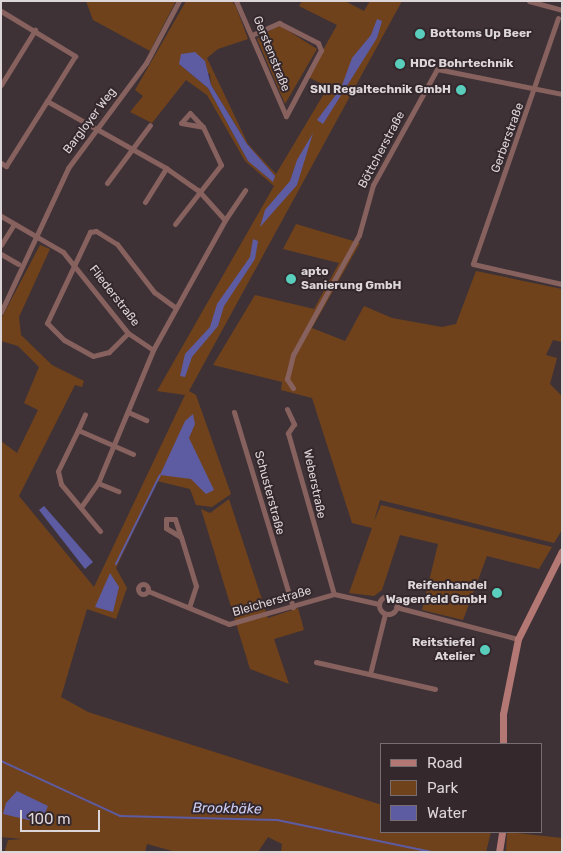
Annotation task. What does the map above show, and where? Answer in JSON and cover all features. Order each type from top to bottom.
[{"type":"main road","points":[[503,743],[503,714],[518,638],[562,551]]},
{"type":"main road","points":[[499,852],[502,833]]},
{"type":"street","name":"Bargloyer Weg","points":[[1,312],[68,168],[94,128],[146,63],[179,1]]},
{"type":"street","name":"Gerstenstraße","points":[[236,1],[286,116],[321,50],[318,43],[279,23],[252,35]]},
{"type":"street","points":[[529,1],[562,10]]},
{"type":"street","points":[[1,11],[75,56],[6,166],[1,163]]},
{"type":"street","name":"Gerberstraße","points":[[558,18],[537,88],[473,264],[562,284]]},
{"type":"street","points":[[1,85],[35,30]]},
{"type":"street","name":"Böttcherstraße","points":[[293,388],[287,379],[293,355],[359,235],[373,185],[437,69],[537,88]]},
{"type":"street","points":[[537,88],[562,94]]},
{"type":"street","points":[[47,101],[166,168],[198,190],[225,220]]},
{"type":"street","points":[[107,183],[150,125]]},
{"type":"street","points":[[175,224],[198,190],[221,165],[202,127]]},
{"type":"street","points":[[145,202],[166,168]]},
{"type":"street","points":[[81,507],[98,483],[115,446],[153,350],[225,220],[245,190]]},
{"type":"street","name":"Fliederstraße","points":[[1,216],[74,262],[128,333],[153,350]]},
{"type":"street","points":[[1,245],[14,224]]},
{"type":"street","points":[[128,333],[109,352],[93,356],[72,346],[48,325],[48,316],[90,232],[96,231],[117,244],[154,292],[176,308]]},
{"type":"street","points":[[1,254],[18,264]]},
{"type":"street","name":"Weberstraße","points":[[287,408],[294,424],[288,433],[334,594]]},
{"type":"street","points":[[128,412],[146,420]]},
{"type":"street","name":"Schusterstraße","points":[[234,412],[293,607]]},
{"type":"street","points":[[84,414],[57,477],[100,531]]},
{"type":"street","points":[[78,430],[133,454]]},
{"type":"street","points":[[98,483],[118,491]]},
{"type":"street","points":[[181,537],[196,586],[190,605]]},
{"type":"street","name":"Bleicherstraße","points":[[148,590],[190,605],[191,610],[229,624],[334,594]]},
{"type":"street","points":[[334,594],[379,604],[386,614]]},
{"type":"street","points":[[379,604],[389,597],[396,607],[518,638]]},
{"type":"street","points":[[370,674],[386,614],[396,607]]},
{"type":"street","points":[[316,662],[435,689]]},
{"type":"green space","points":[[86,1],[176,1],[150,51],[93,20]]},
{"type":"green space","points":[[186,1],[232,1],[248,39],[218,49],[207,58],[248,144],[276,174],[328,87],[308,77],[337,25],[299,6],[302,1],[345,1],[364,11],[370,1],[402,1],[189,391],[196,395],[231,494],[212,507],[196,505],[190,489],[157,481],[116,568],[127,588],[116,619],[87,609],[61,697],[88,712],[380,804],[380,833],[491,833],[486,852],[281,852],[282,844],[268,837],[258,852],[176,852],[147,844],[145,852],[5,851],[8,840],[23,839],[1,837],[1,441],[17,453],[38,410],[24,403],[39,367],[18,346],[1,341],[1,319],[40,245],[50,249],[19,317],[21,335],[52,365],[84,381],[82,387],[75,385],[19,496],[94,587],[185,395],[157,391],[274,186],[245,161],[207,95],[186,80],[152,123],[130,112],[143,96],[135,90]],"holes":[[[179,64],[210,74],[211,85],[247,144],[275,176],[248,161],[208,88]]]},
{"type":"green space","points":[[279,25],[317,49],[285,104],[257,39]]},
{"type":"green space","points":[[296,224],[360,243],[312,328],[345,341],[364,306],[392,318],[442,327],[456,324],[476,271],[562,289],[562,342],[553,340],[546,355],[557,358],[550,384],[562,396],[562,530],[554,543],[380,500],[374,521],[381,505],[552,547],[539,569],[487,556],[463,620],[422,610],[438,544],[400,535],[382,590],[374,596],[349,593],[372,528],[352,523],[312,398],[281,390],[282,382],[213,365],[255,295],[314,309],[339,263],[283,249]]},
{"type":"green space","points":[[229,499],[268,618],[298,608],[304,630],[274,639],[289,684],[250,669],[201,509],[210,513]]},
{"type":"green space","points":[[507,833],[562,838],[562,852],[506,852]]},
{"type":"water","points":[[377,19],[382,21],[377,38],[323,124],[317,120],[341,88],[352,58],[371,35]]},
{"type":"water","points":[[195,52],[205,61],[211,85],[247,144],[275,176],[273,182],[248,161],[208,88],[179,64],[181,54]]},
{"type":"water","points":[[313,133],[297,185],[260,227],[265,210],[290,181],[297,160]]},
{"type":"water","points":[[253,239],[258,241],[255,259],[224,306],[218,326],[192,357],[185,377],[180,376],[185,354],[210,327],[217,304],[250,257]]},
{"type":"water","points":[[193,414],[195,424],[189,438],[214,490],[206,494],[191,479],[160,475],[185,421]]},
{"type":"water","points":[[44,506],[93,562],[85,569],[39,510]]},
{"type":"water","points":[[110,573],[119,587],[113,612],[95,607]]},
{"type":"water","points":[[17,791],[48,806],[41,823],[3,814],[6,803]]},
{"type":"waterway","points":[[116,564],[160,475]]},
{"type":"waterway","name":"Brookbäke","points":[[1,761],[120,816],[277,820],[432,852]]},
{"type":"place","name":"Bottoms Up Beer","points":[[420,34]]},
{"type":"place","name":"HDC Bohrtechnik","points":[[400,64]]},
{"type":"place","name":"SNI Regaltechnik GmbH","points":[[461,90]]},
{"type":"place","name":"apto Sanierung GmbH","points":[[291,279]]},
{"type":"place","name":"Reifenhandel Wagenfeld GmbH","points":[[497,593]]},
{"type":"place","name":"Reitstiefel Atelier","points":[[485,650]]}]
